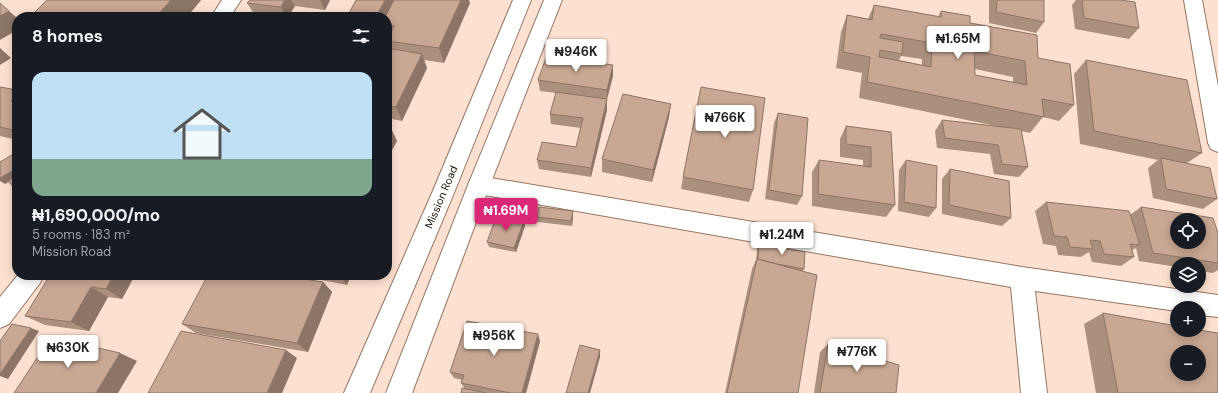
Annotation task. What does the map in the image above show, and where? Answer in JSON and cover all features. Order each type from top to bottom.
[{"type":"street","points":[[224,12],[232,0]]},
{"type":"street","name":"Mission Road","points":[[357,393],[440,200],[522,0]]},
{"type":"street","points":[[399,393],[479,184],[553,0]]},
{"type":"street","points":[[1193,0],[1218,143]]},
{"type":"street","points":[[479,184],[1022,278],[1218,306]]},
{"type":"street","points":[[1022,278],[1034,393]]},
{"type":"street","points":[[0,316],[28,280]]},
{"type":"building","points":[[47,0],[171,0],[160,12],[35,12]]},
{"type":"building","points":[[250,0],[285,0],[281,7],[247,3]]},
{"type":"building","points":[[356,0],[385,0],[379,12],[350,12]]},
{"type":"building","points":[[394,0],[461,0],[439,48],[392,42],[392,30],[394,26],[392,26],[392,12],[388,12]]},
{"type":"building","points":[[997,0],[1044,0],[1044,22],[996,12]]},
{"type":"building","points":[[1082,0],[1121,0],[1135,2],[1139,28],[1084,18]]},
{"type":"building","points":[[0,3],[9,11],[0,16]]},
{"type":"building","points":[[874,5],[941,17],[941,11],[970,16],[970,23],[1037,35],[1038,58],[1070,64],[1074,105],[1042,99],[1044,117],[867,82],[870,57],[843,52],[847,15],[872,20]],"holes":[[[881,34],[932,43],[931,67],[879,57],[880,50],[902,54],[903,42],[880,38]],[[974,51],[1025,61],[1027,85],[975,75]]]},
{"type":"building","points":[[392,49],[422,54],[396,107],[392,107]]},
{"type":"building","points":[[547,55],[613,65],[607,90],[538,80]]},
{"type":"building","points":[[1086,60],[1187,80],[1202,153],[1094,131]]},
{"type":"building","points":[[0,87],[12,89],[12,130],[0,127]]},
{"type":"building","points":[[701,87],[765,98],[753,190],[683,177]]},
{"type":"building","points":[[556,92],[607,99],[591,168],[537,160],[542,142],[576,147],[583,118],[550,114]]},
{"type":"building","points":[[623,94],[671,104],[653,170],[602,159]]},
{"type":"building","points":[[778,113],[808,118],[802,196],[769,190]]},
{"type":"building","points":[[942,120],[1021,129],[1028,167],[1002,164],[998,145],[945,138]]},
{"type":"building","points":[[846,126],[891,132],[895,205],[818,194],[819,160],[871,167],[871,147],[846,144]]},
{"type":"building","points":[[12,155],[12,171],[0,178],[0,162]]},
{"type":"building","points":[[1161,158],[1210,168],[1217,199],[1166,189]]},
{"type":"building","points":[[906,160],[937,166],[936,208],[904,202]]},
{"type":"building","points":[[950,169],[1009,181],[1011,218],[949,205]]},
{"type":"building","points":[[12,178],[12,185],[8,181]]},
{"type":"building","points":[[1046,202],[1129,211],[1140,245],[1130,244],[1134,257],[1104,254],[1100,241],[1090,240],[1093,249],[1070,247],[1067,237],[1054,236]]},
{"type":"building","points":[[539,207],[573,211],[571,221],[537,217]]},
{"type":"building","points":[[1141,207],[1180,213],[1170,213],[1170,249],[1206,249],[1206,217],[1213,218],[1218,233],[1218,263],[1206,261],[1206,257],[1179,257],[1153,253]]},
{"type":"building","points":[[497,215],[524,221],[514,248],[487,242]]},
{"type":"building","points":[[759,244],[805,252],[804,269],[758,259]]},
{"type":"building","points":[[757,259],[817,275],[798,393],[727,393]]},
{"type":"building","points":[[47,280],[111,280],[106,289],[91,287],[71,322],[25,316]]},
{"type":"building","points":[[205,280],[310,280],[323,282],[297,343],[182,324]]},
{"type":"building","points":[[1103,313],[1170,325],[1170,337],[1206,337],[1206,331],[1218,333],[1218,393],[1118,393]]},
{"type":"building","points":[[467,321],[538,334],[522,393],[511,393],[461,383],[464,375],[450,372]]},
{"type":"building","points":[[12,324],[31,328],[0,374],[0,341]]},
{"type":"building","points":[[181,331],[286,350],[267,393],[148,393]]},
{"type":"building","points":[[51,337],[120,353],[96,393],[14,393]]},
{"type":"building","points":[[828,344],[899,365],[896,393],[820,393]]},
{"type":"building","points":[[580,345],[600,350],[588,393],[566,393]]},
{"type":"building","points":[[462,388],[486,393],[461,393]]}]
